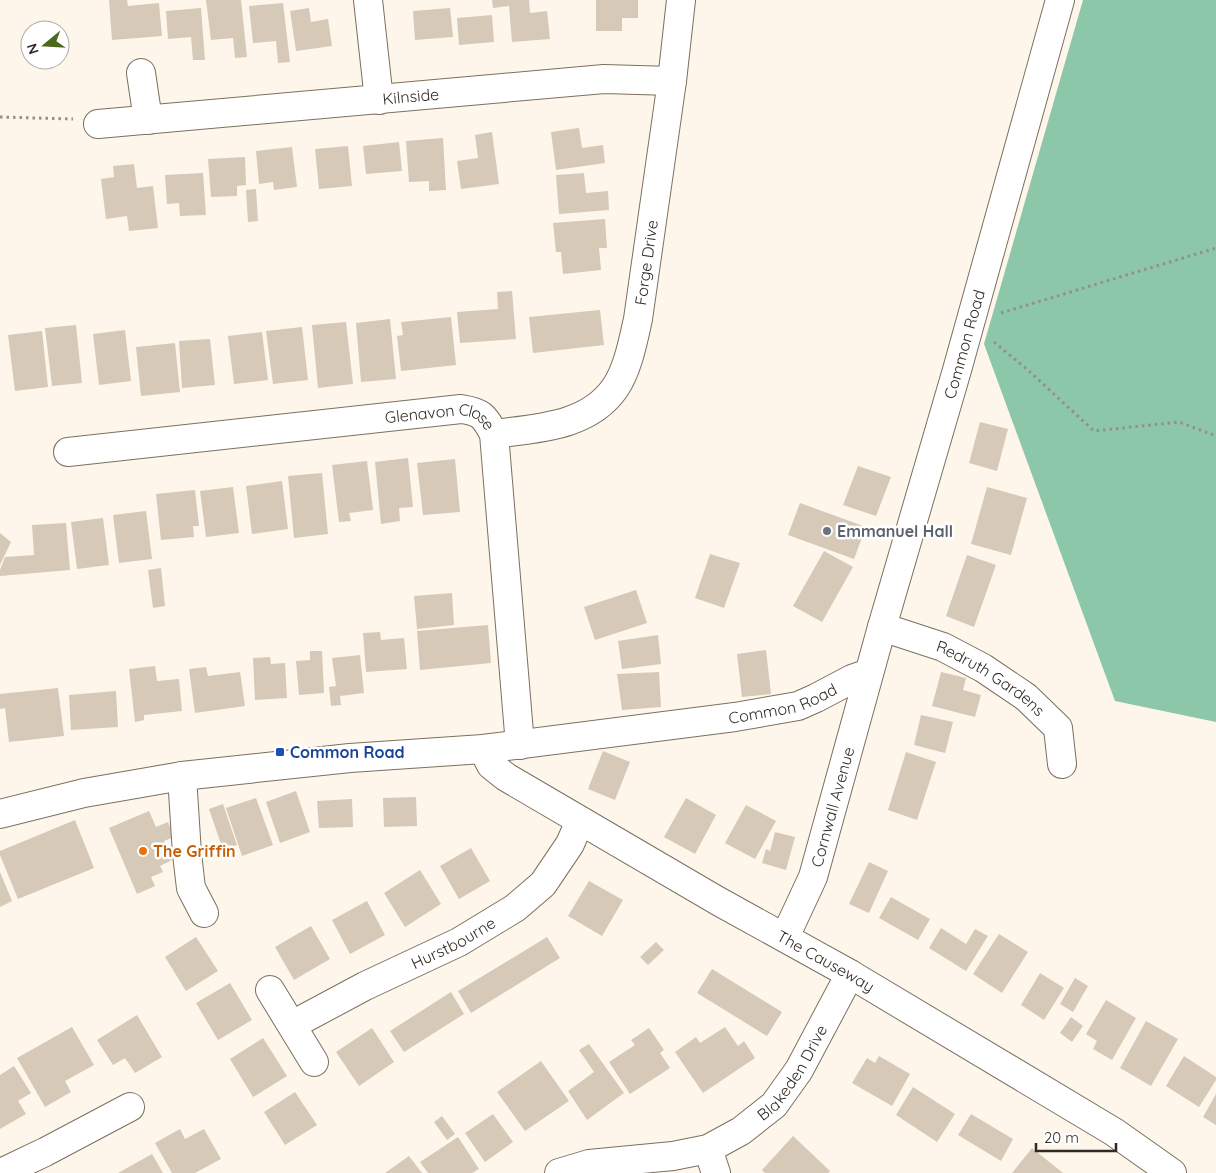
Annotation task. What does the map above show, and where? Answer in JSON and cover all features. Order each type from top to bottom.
[{"type":"street","points":[[368,0],[379,100]]},
{"type":"street","name":"Forge Drive","points":[[494,434],[550,426],[575,419],[600,406],[616,387],[629,356],[638,319],[672,81],[681,0]]},
{"type":"street","name":"Common Road","points":[[0,814],[84,793],[182,776],[350,758],[483,748],[735,717],[798,706],[868,673],[970,323],[1060,0]]},
{"type":"street","points":[[141,73],[148,120]]},
{"type":"street","name":"Kilnside","points":[[98,124],[604,79],[672,81]]},
{"type":"street","name":"Glenavon Close","points":[[68,452],[461,409],[477,411],[487,421],[494,434],[520,744]]},
{"type":"street","name":"Redruth Gardens","points":[[882,627],[943,647],[983,668],[1026,697],[1058,728],[1062,764]]},
{"type":"street","name":"Cornwall Avenue","points":[[785,937],[813,878],[868,673]]},
{"type":"street","name":"The Causeway","points":[[483,748],[491,765],[506,777],[718,901],[850,974],[1114,1132],[1172,1173]]},
{"type":"street","points":[[182,776],[191,888],[204,913]]},
{"type":"street","name":"Hurstbourne","points":[[292,1025],[365,986],[459,942],[515,908],[543,884],[570,844],[580,821]]},
{"type":"street","name":"Blakeden Drive","points":[[559,1173],[589,1164],[673,1156],[712,1161],[740,1131],[774,1105],[799,1070],[850,974]]},
{"type":"street","points":[[270,990],[314,1062]]},
{"type":"street","points":[[1,1173],[130,1107]]},
{"type":"path","points":[[0,117],[73,119],[98,124]]},
{"type":"path","points":[[970,323],[1216,248]]},
{"type":"path","points":[[970,323],[1029,371],[1094,431],[1179,422],[1216,436]]},
{"type":"green space","points":[[1083,0],[1216,0],[1216,722],[1115,701],[984,344]]},
{"type":"building","points":[[109,0],[127,0],[128,6],[159,3],[162,36],[112,40]]},
{"type":"building","points":[[206,0],[241,0],[247,57],[235,58],[233,38],[211,40]]},
{"type":"building","points":[[492,0],[529,0],[530,13],[547,11],[550,39],[512,42],[509,6],[493,8]]},
{"type":"building","points":[[596,0],[638,0],[638,18],[622,18],[622,31],[596,31]]},
{"type":"building","points":[[283,3],[290,62],[278,63],[276,41],[253,43],[249,6]]},
{"type":"building","points":[[201,8],[205,60],[193,60],[191,37],[168,39],[166,11]]},
{"type":"building","points":[[309,8],[311,22],[328,19],[332,46],[296,51],[290,11]]},
{"type":"building","points":[[450,8],[453,37],[415,40],[413,11]]},
{"type":"building","points":[[492,15],[494,42],[459,45],[457,18]]},
{"type":"building","points":[[579,128],[582,148],[603,145],[605,163],[556,170],[551,132]]},
{"type":"building","points":[[492,132],[499,184],[461,189],[457,161],[478,158],[475,135]]},
{"type":"building","points":[[443,138],[446,190],[429,191],[429,181],[409,182],[406,141]]},
{"type":"building","points":[[399,142],[402,171],[366,174],[363,146]]},
{"type":"building","points":[[348,146],[352,186],[319,189],[315,149]]},
{"type":"building","points":[[292,147],[297,187],[274,190],[273,182],[259,184],[256,151]]},
{"type":"building","points":[[245,157],[246,185],[237,186],[237,196],[211,197],[208,159]]},
{"type":"building","points":[[134,164],[137,188],[153,186],[158,228],[129,231],[127,216],[106,219],[101,179],[114,177],[113,166]]},
{"type":"building","points":[[203,173],[206,215],[180,216],[179,203],[167,204],[165,175]]},
{"type":"building","points":[[584,173],[586,193],[608,191],[609,210],[559,214],[556,175]]},
{"type":"building","points":[[256,189],[258,221],[248,222],[246,190]]},
{"type":"building","points":[[605,219],[607,248],[599,248],[601,270],[563,274],[561,252],[556,252],[553,223]]},
{"type":"building","points":[[512,291],[516,339],[460,343],[457,312],[498,309],[497,292]]},
{"type":"building","points":[[600,310],[604,345],[533,353],[529,317]]},
{"type":"building","points":[[451,317],[456,365],[401,371],[397,336],[403,335],[401,322]]},
{"type":"building","points":[[390,319],[396,379],[361,382],[356,323]]},
{"type":"building","points":[[346,322],[353,384],[318,388],[312,325]]},
{"type":"building","points":[[76,325],[82,383],[52,386],[45,328]]},
{"type":"building","points":[[302,327],[308,380],[273,384],[266,331]]},
{"type":"building","points":[[125,330],[131,381],[99,385],[93,334]]},
{"type":"building","points":[[42,331],[48,387],[15,391],[8,335]]},
{"type":"building","points":[[262,332],[268,380],[234,384],[228,336]]},
{"type":"building","points":[[210,339],[215,385],[182,388],[179,341]]},
{"type":"building","points":[[175,343],[180,392],[141,396],[136,347]]},
{"type":"building","points":[[980,422],[1008,429],[997,471],[969,463]]},
{"type":"building","points":[[408,458],[413,507],[399,508],[400,521],[381,524],[375,462]]},
{"type":"building","points":[[455,459],[460,512],[423,515],[417,463]]},
{"type":"building","points":[[367,461],[373,510],[349,513],[351,521],[339,522],[332,465]]},
{"type":"building","points":[[858,466],[891,477],[876,516],[843,505]]},
{"type":"building","points":[[322,473],[328,534],[294,538],[288,476]]},
{"type":"building","points":[[282,481],[288,529],[252,534],[246,486]]},
{"type":"building","points":[[233,487],[239,533],[206,537],[200,491]]},
{"type":"building","points":[[987,487],[1027,498],[1011,555],[971,544]]},
{"type":"building","points":[[195,490],[199,526],[193,526],[194,537],[161,540],[156,494]]},
{"type":"building","name":"Emmanuel Hall","points":[[800,503],[866,527],[854,559],[788,535]]},
{"type":"building","points":[[146,511],[152,559],[119,563],[113,515]]},
{"type":"building","points":[[103,518],[109,565],[77,569],[71,522]]},
{"type":"building","points":[[66,523],[70,570],[0,576],[0,570],[5,557],[34,555],[32,525]]},
{"type":"building","points":[[0,533],[11,542],[0,565]]},
{"type":"building","points":[[824,551],[853,567],[822,622],[793,606]]},
{"type":"building","points":[[710,554],[740,563],[724,608],[695,598]]},
{"type":"building","points":[[967,555],[996,565],[974,627],[946,616]]},
{"type":"building","points":[[161,568],[165,606],[153,608],[148,570]]},
{"type":"building","points":[[636,590],[647,623],[595,640],[584,607]]},
{"type":"building","points":[[452,593],[454,625],[417,629],[414,596]]},
{"type":"building","points":[[488,625],[491,663],[420,670],[417,631]]},
{"type":"building","points":[[380,632],[381,640],[404,638],[407,669],[366,672],[363,633]]},
{"type":"building","points":[[658,635],[661,664],[622,669],[618,641]]},
{"type":"building","points":[[766,650],[771,694],[742,697],[737,654]]},
{"type":"building","points":[[310,651],[322,651],[324,693],[299,695],[296,661],[310,660]]},
{"type":"building","points":[[360,655],[364,693],[340,696],[341,705],[331,706],[329,687],[336,686],[332,658]]},
{"type":"building","points":[[270,657],[271,664],[285,663],[287,698],[255,700],[253,658]]},
{"type":"building","points":[[155,666],[157,681],[179,679],[182,711],[144,715],[144,720],[135,722],[129,669]]},
{"type":"building","points":[[206,667],[208,676],[240,672],[245,706],[195,713],[189,669]]},
{"type":"building","points":[[659,672],[661,707],[622,710],[617,674]]},
{"type":"building","points":[[941,672],[966,678],[963,690],[981,695],[975,717],[932,706]]},
{"type":"building","points":[[58,688],[64,736],[9,742],[5,708],[0,709],[0,694]]},
{"type":"building","points":[[116,691],[118,727],[71,730],[69,695]]},
{"type":"building","points":[[921,715],[953,722],[945,753],[914,745]]},
{"type":"building","points":[[603,751],[630,762],[615,800],[588,789]]},
{"type":"building","points":[[906,752],[936,762],[917,820],[888,810]]},
{"type":"building","points":[[296,791],[310,832],[280,843],[266,802]]},
{"type":"building","points":[[416,797],[417,826],[384,827],[383,798]]},
{"type":"building","points":[[256,798],[273,845],[242,856],[226,808]]},
{"type":"building","points":[[686,798],[716,815],[695,854],[664,837]]},
{"type":"building","points":[[352,799],[353,827],[319,828],[317,801]]},
{"type":"building","points":[[223,804],[237,845],[223,850],[209,809]]},
{"type":"building","points":[[746,805],[776,821],[755,859],[725,843]]},
{"type":"building","name":"The Griffin","points":[[149,811],[156,827],[168,822],[174,837],[164,841],[172,860],[160,866],[163,872],[151,877],[155,886],[137,894],[109,828]]},
{"type":"building","points":[[75,820],[94,868],[18,899],[0,851]]},
{"type":"building","points":[[775,832],[795,837],[786,870],[762,863],[766,849],[770,851]]},
{"type":"building","points":[[471,848],[490,881],[459,899],[440,866]]},
{"type":"building","points":[[869,862],[888,871],[869,913],[849,904]]},
{"type":"building","points":[[420,870],[441,904],[405,927],[384,893]]},
{"type":"building","points":[[0,872],[12,901],[0,907]]},
{"type":"building","points":[[589,881],[623,900],[602,936],[568,916]]},
{"type":"building","points":[[891,897],[930,919],[918,940],[879,918]]},
{"type":"building","points":[[367,901],[385,935],[350,954],[332,920]]},
{"type":"building","points":[[311,926],[330,959],[294,980],[275,947]]},
{"type":"building","points":[[941,928],[966,944],[975,929],[988,936],[966,971],[929,948]]},
{"type":"building","points":[[999,934],[1028,952],[1002,993],[973,974]]},
{"type":"building","points":[[196,937],[218,971],[186,991],[165,957]]},
{"type":"building","points":[[547,937],[560,958],[471,1013],[458,991]]},
{"type":"building","points":[[656,942],[664,950],[648,965],[640,957]]},
{"type":"building","points":[[712,969],[782,1012],[767,1036],[697,993]]},
{"type":"building","points":[[1040,973],[1064,988],[1044,1020],[1021,1005]]},
{"type":"building","points":[[1075,978],[1088,986],[1073,1012],[1060,1004]]},
{"type":"building","points":[[230,983],[252,1020],[218,1040],[196,1003]]},
{"type":"building","points":[[451,992],[464,1014],[404,1052],[390,1031]]},
{"type":"building","points":[[1106,1000],[1136,1018],[1112,1060],[1093,1049],[1097,1041],[1086,1034]]},
{"type":"building","points":[[137,1015],[162,1057],[135,1073],[125,1058],[113,1065],[97,1040]]},
{"type":"building","points":[[1071,1017],[1083,1026],[1072,1042],[1060,1033]]},
{"type":"building","points":[[1146,1021],[1178,1039],[1151,1086],[1120,1068]]},
{"type":"building","points":[[72,1027],[94,1065],[65,1081],[71,1092],[45,1107],[17,1058]]},
{"type":"building","points":[[725,1027],[738,1046],[744,1041],[755,1058],[703,1093],[675,1052],[696,1037],[700,1043]]},
{"type":"building","points":[[372,1028],[394,1062],[359,1086],[336,1052]]},
{"type":"building","points":[[649,1028],[664,1050],[660,1053],[670,1068],[630,1094],[609,1062],[635,1045],[631,1040]]},
{"type":"building","points":[[263,1038],[287,1076],[253,1097],[230,1059]]},
{"type":"building","points":[[589,1044],[624,1093],[587,1120],[568,1091],[594,1072],[579,1050]]},
{"type":"building","points":[[879,1056],[910,1074],[892,1106],[852,1083],[867,1058],[875,1063]]},
{"type":"building","points":[[1184,1056],[1216,1077],[1199,1107],[1166,1086]]},
{"type":"building","points":[[541,1061],[569,1101],[525,1131],[497,1092]]},
{"type":"building","points":[[14,1066],[31,1093],[18,1101],[26,1114],[0,1129],[0,1075]]},
{"type":"building","points":[[913,1087],[955,1114],[937,1142],[896,1115]]},
{"type":"building","points":[[295,1092],[317,1125],[285,1145],[264,1112]]},
{"type":"building","points":[[1216,1094],[1216,1125],[1203,1117]]},
{"type":"building","points":[[493,1114],[513,1142],[485,1162],[465,1133]]},
{"type":"building","points":[[971,1114],[1013,1139],[1001,1161],[958,1135]]},
{"type":"building","points":[[442,1116],[455,1134],[447,1140],[434,1122]]},
{"type":"building","points":[[180,1129],[185,1139],[204,1129],[221,1159],[195,1173],[172,1173],[155,1143]]},
{"type":"building","points":[[793,1136],[830,1171],[828,1173],[765,1173],[762,1170]]},
{"type":"building","points":[[458,1137],[479,1169],[472,1173],[428,1173],[420,1162]]},
{"type":"building","points":[[1032,1148],[1063,1173],[1012,1173]]},
{"type":"building","points":[[152,1154],[163,1173],[118,1173]]},
{"type":"building","points":[[409,1156],[422,1173],[385,1173]]},
{"type":"place","name":"Emmanuel Hall","points":[[827,531]]},
{"type":"place","name":"Common Road","points":[[280,752]]},
{"type":"place","name":"The Griffin","points":[[143,851]]}]
